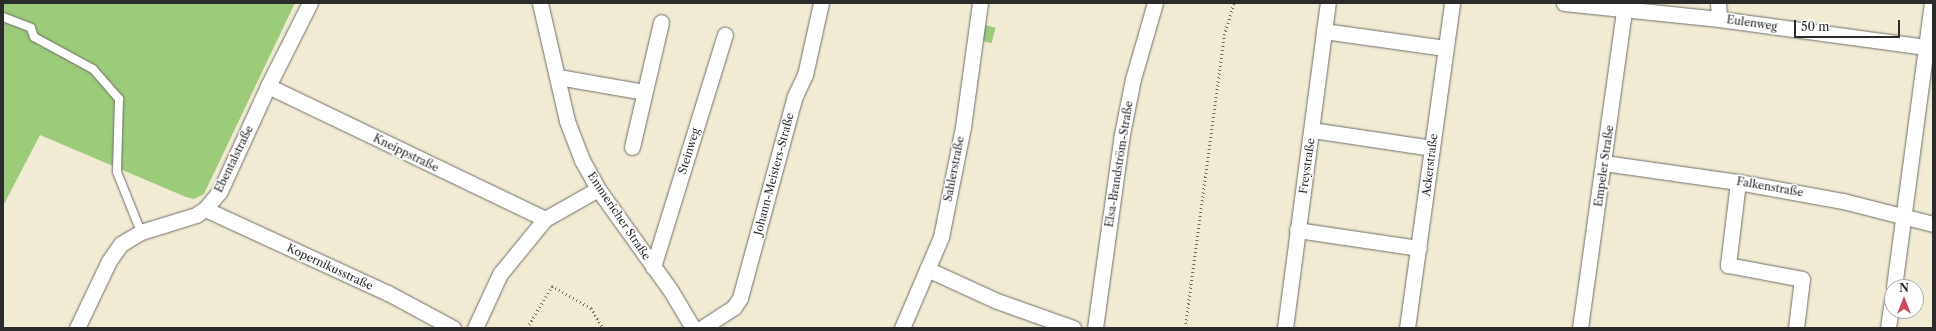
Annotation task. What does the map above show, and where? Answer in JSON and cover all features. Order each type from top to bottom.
[{"type":"street","name":"Ebentalstraße","points":[[77,328],[109,261],[121,244],[141,232],[181,221],[205,209],[220,191],[268,86],[310,3]]},
{"type":"street","name":"Emmericher Straße","points":[[540,3],[567,121],[582,160],[598,189],[653,267],[693,328]]},
{"type":"street","name":"Johann-Meisters-Straße","points":[[702,328],[734,307],[740,298],[794,96],[805,75],[821,3]]},
{"type":"street","name":"Sahlerstraße","points":[[902,328],[941,236],[963,127],[980,3]]},
{"type":"street","name":"Elsa-Brandström-Straße","points":[[1095,328],[1122,134],[1134,71],[1155,3]]},
{"type":"street","name":"Freystraße","points":[[1285,328],[1328,3]]},
{"type":"street","name":"Ackerstraße","points":[[1407,328],[1452,3]]},
{"type":"street","name":"Eulenweg","points":[[1564,3],[1625,7],[1926,47]]},
{"type":"street","points":[[1718,3],[1719,19]]},
{"type":"street","points":[[1895,279],[1932,3]]},
{"type":"street","name":"Empeler Straße","points":[[1580,328],[1625,7]]},
{"type":"street","points":[[632,147],[660,22]]},
{"type":"street","points":[[1324,31],[1445,48]]},
{"type":"street","name":"Steinweg","points":[[653,267],[725,35]]},
{"type":"street","points":[[558,77],[644,92]]},
{"type":"street","name":"Kneippstraße","points":[[268,86],[545,219]]},
{"type":"street","points":[[1312,130],[1432,148]]},
{"type":"street","name":"Falkenstraße","points":[[1604,163],[1738,182],[1842,200],[1933,224]]},
{"type":"street","points":[[1738,182],[1728,265],[1802,279],[1796,328]]},
{"type":"street","points":[[475,328],[500,274],[545,219],[598,189]]},
{"type":"street","name":"Kopernikusstraße","points":[[205,209],[388,293],[453,328]]},
{"type":"street","points":[[1298,230],[1419,248]]},
{"type":"street","points":[[927,269],[997,301],[1073,328]]},
{"type":"lane","points":[[3,17],[31,28],[34,37],[93,69],[119,99],[117,172],[141,232]]},
{"type":"path","points":[[1185,328],[1224,35],[1234,3]]},
{"type":"path","points":[[527,328],[552,286],[591,308],[603,328]]},
{"type":"green space","points":[[3,3],[295,3],[204,194],[194,199],[186,197],[40,135],[3,206]]},
{"type":"green space","points":[[985,25],[996,28],[991,43],[981,40]]}]
